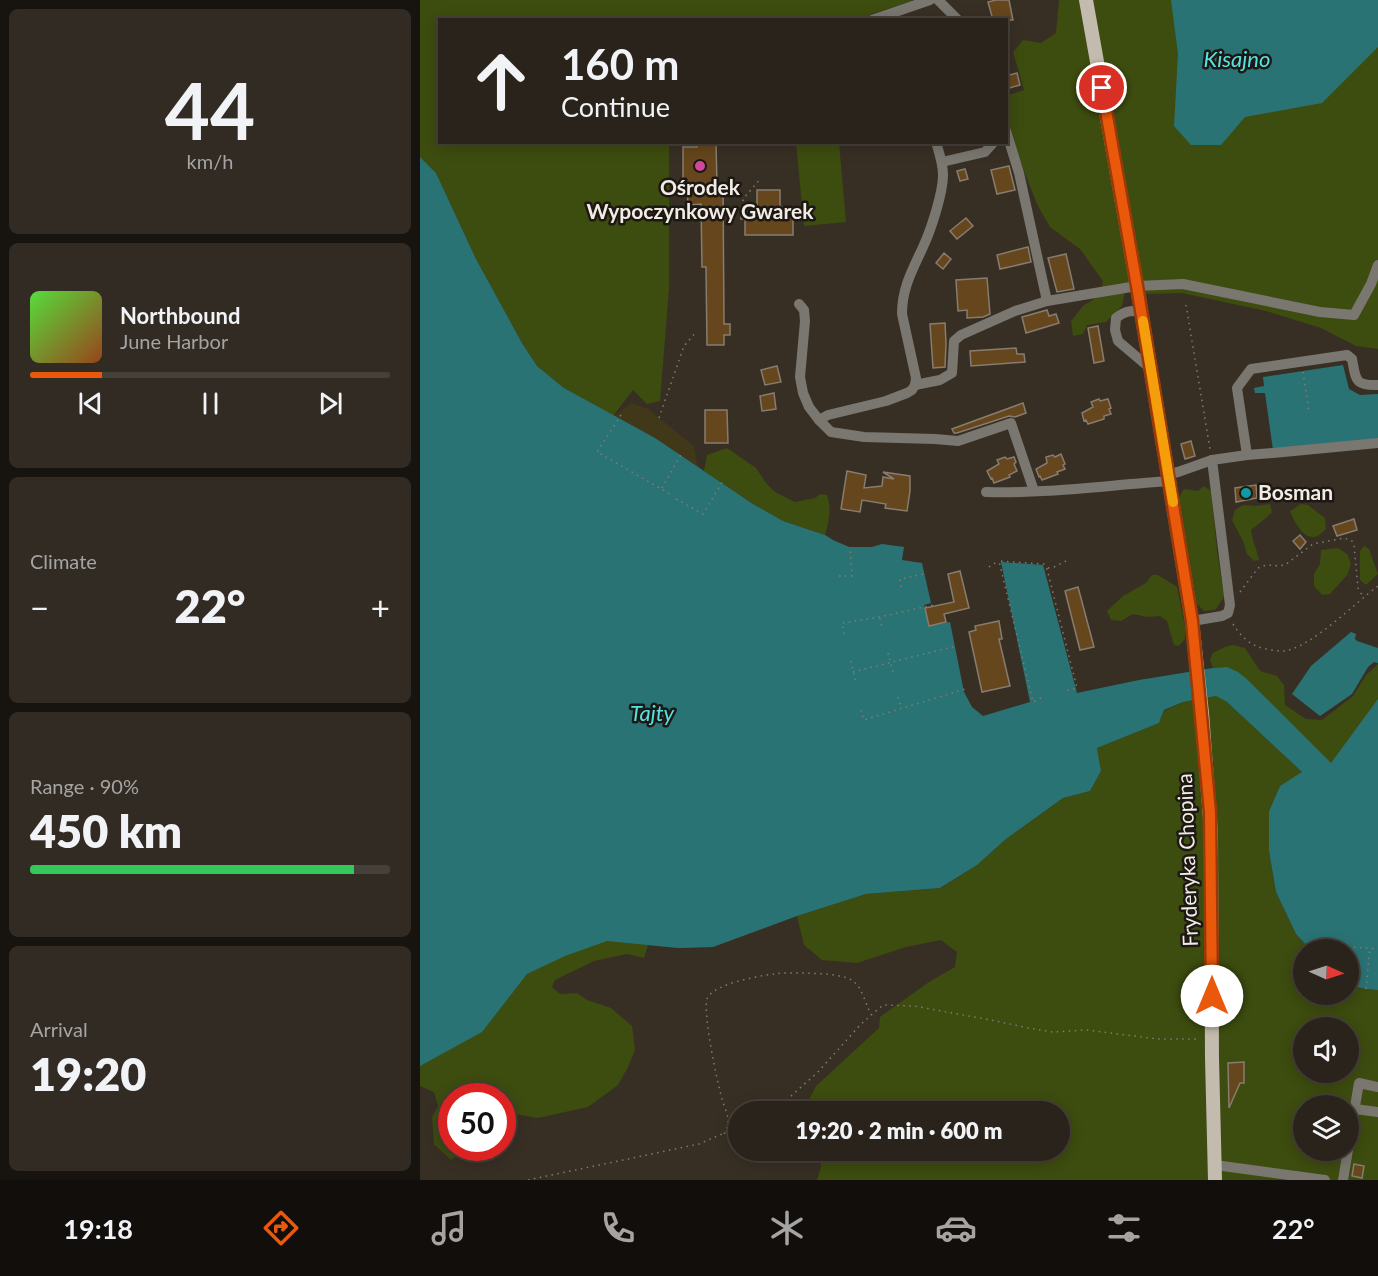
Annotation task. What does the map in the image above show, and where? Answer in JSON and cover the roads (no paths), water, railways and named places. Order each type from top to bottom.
[{"type":"main road","name":"Fryderyka Chopina","points":[[1086,0],[1151,369],[1197,662],[1211,832],[1215,1180]]},
{"type":"street","points":[[890,17],[930,0]]},
{"type":"street","points":[[938,0],[956,18]]},
{"type":"street","points":[[1008,138],[1019,173],[1047,301]]},
{"type":"street","points":[[819,420],[828,415],[896,397],[912,390],[915,385],[916,378],[902,314],[902,304],[904,291],[923,246],[938,200],[943,176],[937,144]]},
{"type":"street","points":[[942,162],[985,152],[992,144]]},
{"type":"street","points":[[915,385],[940,380],[952,373],[954,341],[961,335],[1015,311],[1047,301],[1137,286],[1183,284],[1320,312],[1354,315],[1371,284],[1378,265]]},
{"type":"street","points":[[800,304],[804,310],[805,321],[800,376],[803,393],[809,407],[831,432],[864,437],[958,441],[1011,423],[1034,491]]},
{"type":"street","points":[[1141,312],[1133,310],[1123,312],[1116,318],[1115,330],[1118,341],[1151,369]]},
{"type":"street","points":[[1246,455],[1237,388],[1251,369],[1347,355],[1352,358],[1356,378],[1360,382],[1366,386],[1378,385]]},
{"type":"street","points":[[986,492],[1010,493],[1169,478],[1212,460],[1378,443]]},
{"type":"street","points":[[1192,621],[1222,616],[1228,613],[1230,605],[1212,460]]},
{"type":"street","points":[[1357,1095],[1359,1083],[1378,1087]]},
{"type":"street","points":[[1359,1109],[1378,1112]]},
{"type":"street","points":[[1343,1180],[1346,1161]]},
{"type":"street","points":[[1215,1165],[1325,1180]]},
{"type":"water","name":"Kisajno","points":[[1171,0],[1378,0],[1378,47],[1322,103],[1245,117],[1221,145],[1191,145],[1174,126],[1178,54]]},
{"type":"water","name":"Tajty","points":[[420,157],[436,173],[476,259],[537,366],[564,388],[655,438],[753,504],[783,521],[825,535],[849,547],[872,547],[882,544],[904,547],[902,560],[922,563],[931,603],[924,605],[929,626],[950,622],[964,692],[972,707],[983,716],[1030,702],[1001,562],[1043,565],[1077,693],[1139,680],[1227,667],[1248,680],[1331,763],[1378,699],[1378,990],[1359,987],[1359,939],[1301,939],[1296,934],[1276,892],[1269,851],[1269,811],[1280,786],[1302,772],[1227,702],[1216,696],[1183,702],[1164,710],[1159,723],[1097,748],[1101,771],[1090,791],[1063,798],[1006,839],[977,865],[940,888],[866,894],[713,947],[678,948],[607,941],[565,956],[527,974],[482,1032],[420,1066]]},
{"type":"water","points":[[1343,365],[1349,389],[1360,395],[1378,394],[1378,439],[1273,450],[1265,393],[1255,393],[1254,388],[1264,386],[1263,377]]},
{"type":"water","points":[[1351,632],[1356,634],[1357,641],[1378,648],[1378,663],[1374,662],[1368,667],[1352,694],[1320,716],[1292,694],[1311,666]]},
{"type":"place","name":"Ośrodek Wypoczynkowy Gwarek","points":[[700,166]]},
{"type":"place","name":"Bosman","points":[[1246,493]]}]
